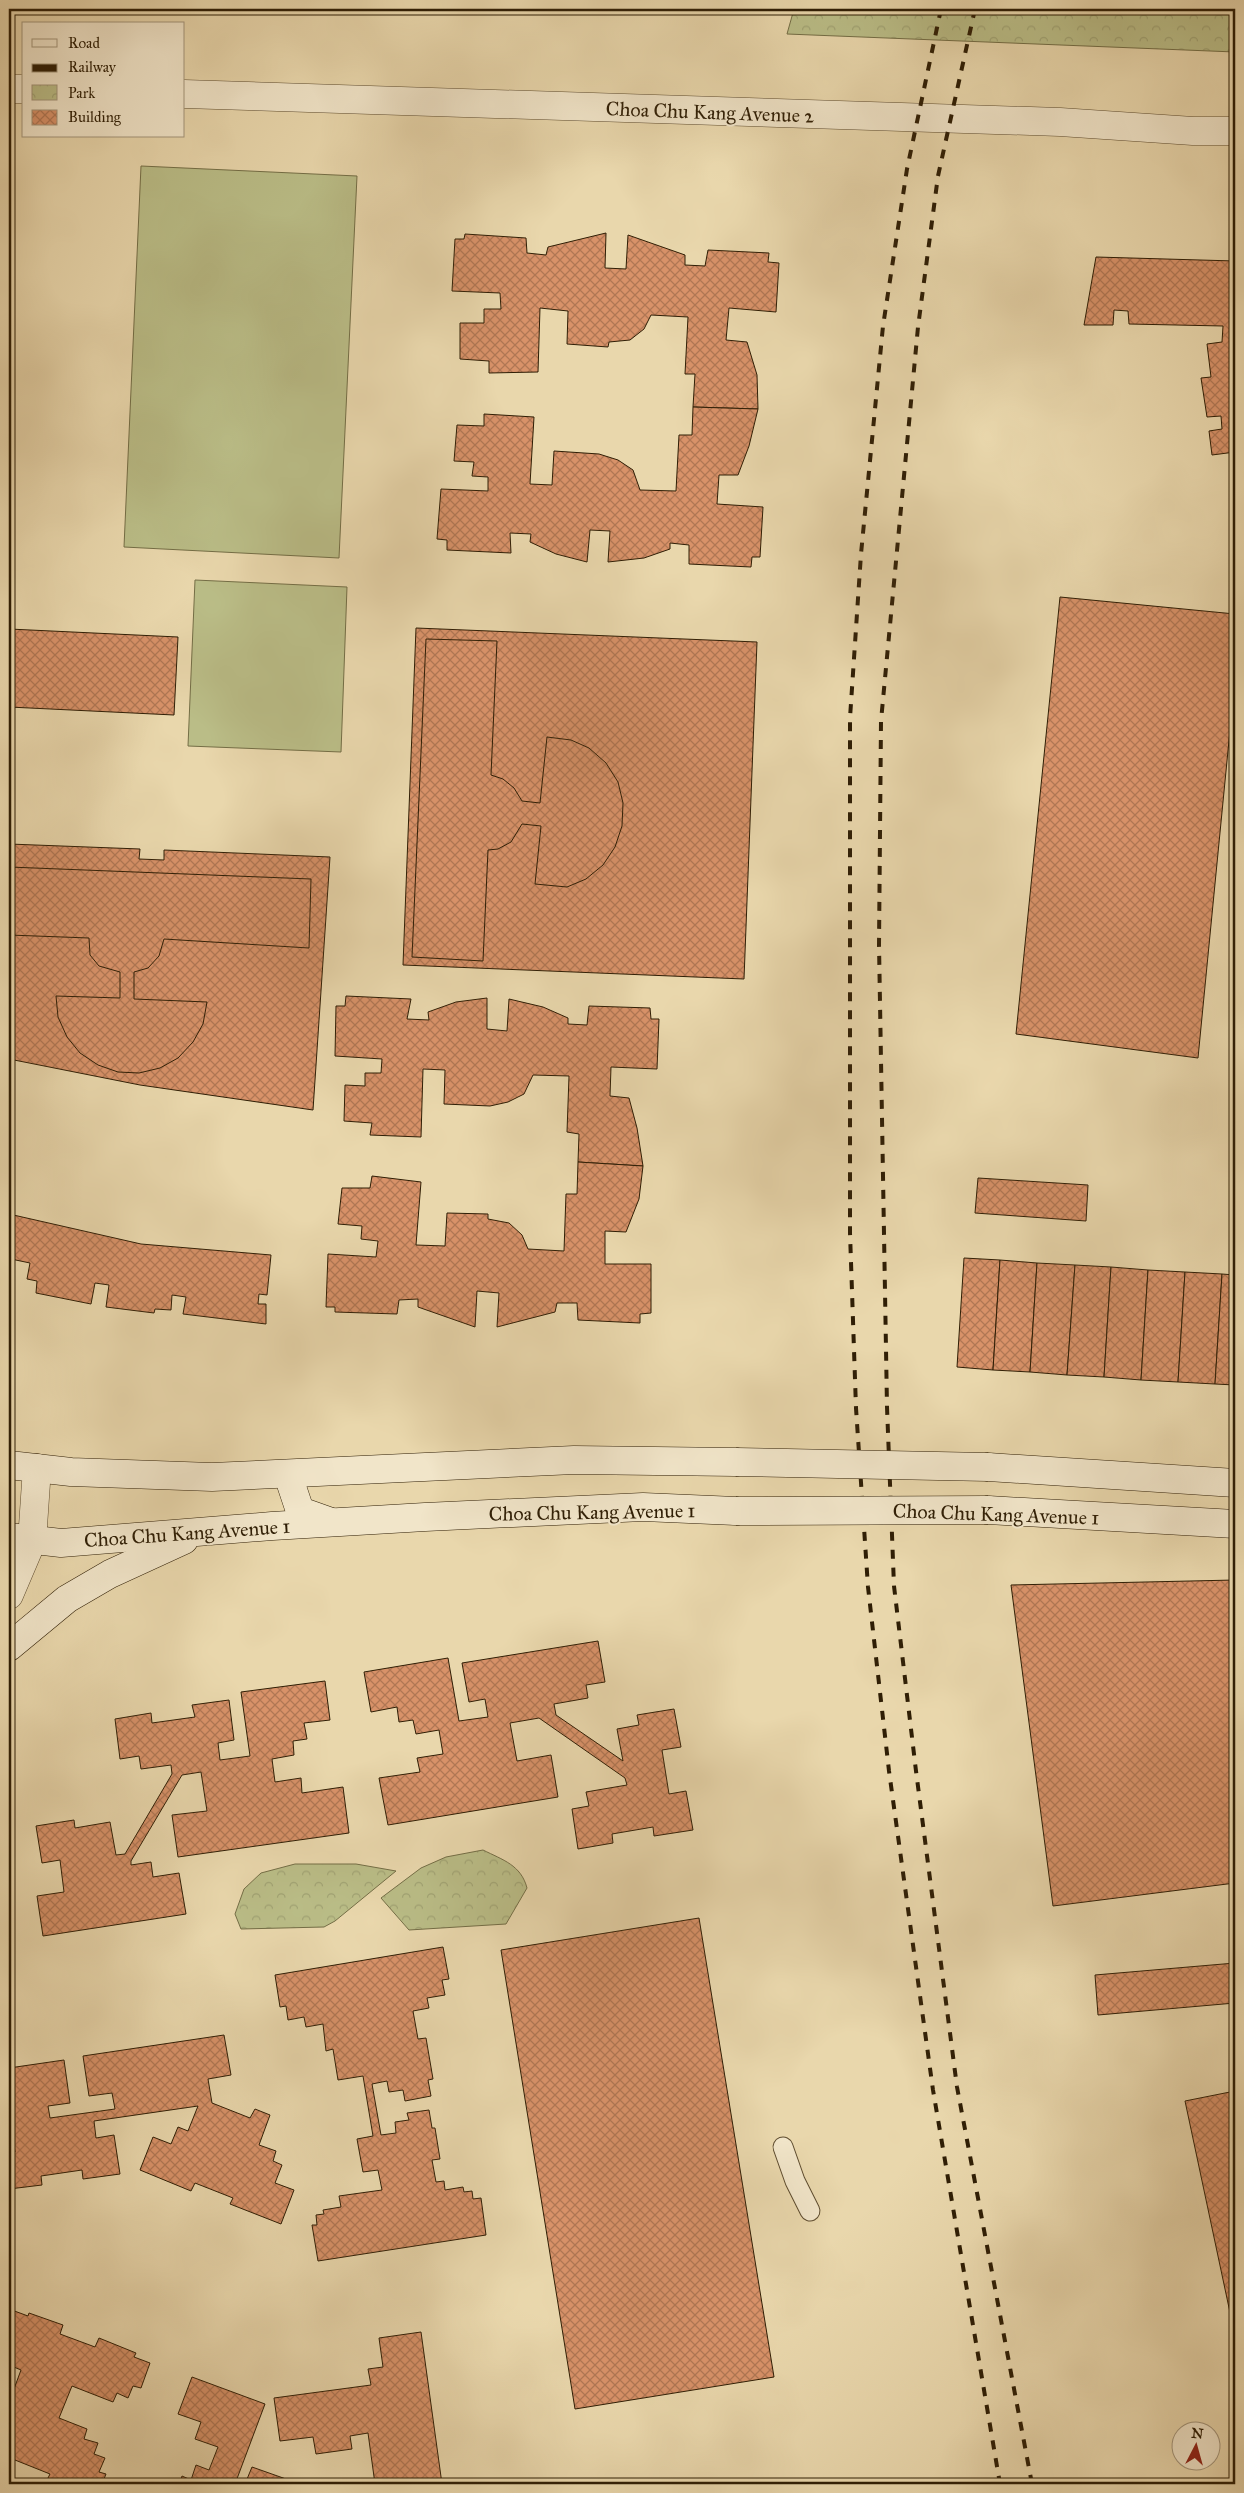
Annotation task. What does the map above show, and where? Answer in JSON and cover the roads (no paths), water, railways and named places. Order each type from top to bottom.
[{"type":"street","points":[[9,89],[22,89]]},
{"type":"street","name":"Choa Chu Kang Avenue 2","points":[[185,94],[1051,122],[1193,131],[1235,131]]},
{"type":"street","points":[[9,1466],[71,1472],[212,1477],[288,1475],[574,1460],[736,1462],[988,1467],[1235,1483]]},
{"type":"street","points":[[9,1595],[37,1468]]},
{"type":"street","points":[[288,1475],[300,1511],[334,1524]]},
{"type":"street","name":"Choa Chu Kang Avenue 1","points":[[20,1539],[61,1543],[201,1532],[643,1507],[736,1511],[988,1510],[1235,1524]]},
{"type":"street","points":[[9,1646],[68,1599],[93,1584],[201,1532]]},
{"type":"lane","points":[[783,2147],[795,2181],[810,2211]]},
{"type":"railway","points":[[941,9],[907,169],[883,326],[861,554],[850,718],[850,1233],[856,1408],[868,1587],[889,1771],[933,2090],[1000,2484]]},
{"type":"railway","points":[[975,9],[938,176],[918,327],[881,721],[879,945],[887,1407],[894,1586],[957,2087],[1032,2484]]}]
